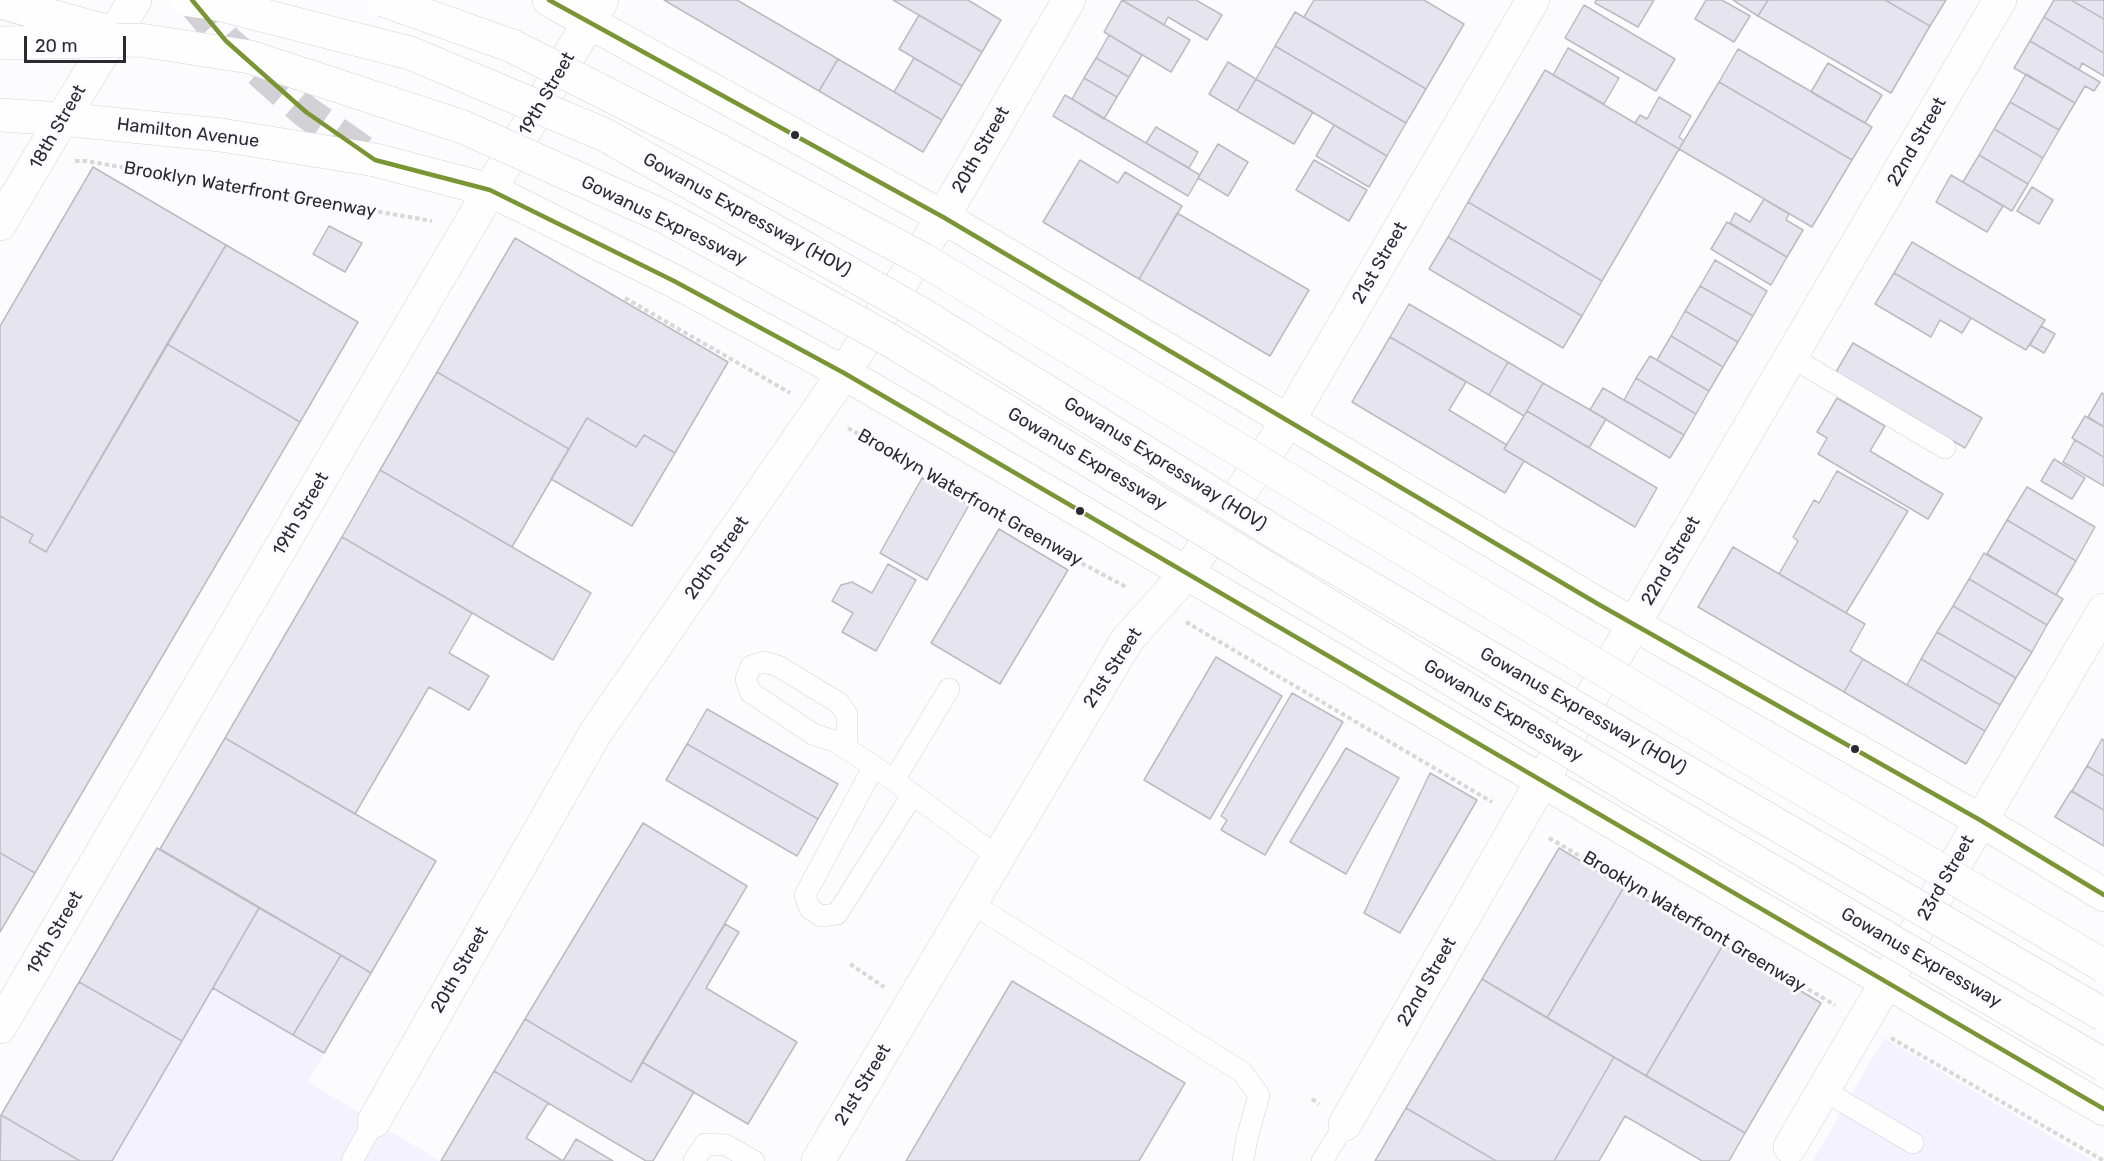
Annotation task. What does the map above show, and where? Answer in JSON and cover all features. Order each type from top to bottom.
[{"type":"main road","name":"18th Street","points":[[0,224],[135,0]]},
{"type":"main road","name":"Gowanus Expressway (HOV)","points":[[189,0],[218,4],[410,53],[605,135],[918,312],[1281,536],[2104,1015]]},
{"type":"main road","points":[[383,0],[512,46],[710,146],[924,260],[1770,770],[2104,966]]},
{"type":"main road","points":[[549,0],[595,11],[1634,625],[1980,820],[2104,895]]},
{"type":"main road","name":"20th Street","points":[[374,1121],[596,732],[844,373],[943,217],[1069,0]]},
{"type":"main road","name":"21st Street","points":[[818,1161],[1127,639],[1187,573],[1288,421],[1533,0]]},
{"type":"main road","name":"22nd Street","points":[[1345,1124],[1542,781],[2000,0]]},
{"type":"main road","points":[[0,2],[140,40]]},
{"type":"main road","name":"19th Street","points":[[0,1027],[595,11]]},
{"type":"main road","name":"Gowanus Expressway","points":[[0,43],[140,40],[250,57],[463,127],[667,218],[886,338],[1659,804],[2104,1065]]},
{"type":"main road","name":"Hamilton Avenue","points":[[0,115],[62,118],[221,135],[375,160],[490,190],[674,281],[844,373],[2104,1110]]},
{"type":"main road","name":"23rd Street","points":[[1785,1154],[2104,610]]},
{"type":"lane","points":[[1791,357],[1945,448]]},
{"type":"lane","points":[[848,749],[847,715],[839,703],[778,666],[764,662],[751,666],[746,679],[750,692],[813,734],[834,741],[874,766],[998,857]]},
{"type":"lane","points":[[894,780],[949,689]]},
{"type":"lane","points":[[874,766],[805,895],[810,909],[821,916],[837,914],[913,794]]},
{"type":"lane","points":[[971,903],[1242,1072],[1259,1095],[1243,1161]]},
{"type":"lane","points":[[1823,1090],[1913,1143]]},
{"type":"lane","points":[[352,1161],[374,1121]]},
{"type":"lane","points":[[1322,1161],[1345,1124]]},
{"type":"lane","points":[[694,1161],[705,1144],[726,1145],[754,1161]]},
{"type":"path","name":"Brooklyn Waterfront Greenway","points":[[74,161],[98,163],[426,220]]},
{"type":"path","points":[[625,297],[790,393]]},
{"type":"path","name":"Brooklyn Waterfront Greenway","points":[[848,428],[1092,569]]},
{"type":"path","points":[[1195,628],[1490,801]]},
{"type":"path","name":"Brooklyn Waterfront Greenway","points":[[1543,836],[1553,839],[1837,1006]]},
{"type":"path","points":[[1885,1035],[2104,1161]]},
{"type":"shaded area","points":[[157,848],[259,908],[213,988],[324,1053],[308,1082],[440,1161],[0,1161],[0,1117]]},
{"type":"shaded area","points":[[1884,1038],[2093,1161],[1813,1161]]},
{"type":"building","points":[[664,0],[737,0],[838,59],[819,91]]},
{"type":"building","points":[[893,0],[968,0],[1001,20],[982,52]]},
{"type":"building","points":[[1122,0],[1190,40],[1171,72],[1104,32]]},
{"type":"building","points":[[1122,0],[1196,0],[1222,15],[1207,40],[1168,17],[1164,25]]},
{"type":"building","points":[[1314,0],[1424,0],[1464,24],[1426,89],[1304,17]]},
{"type":"building","points":[[1596,0],[1654,0],[1638,27],[1595,3]]},
{"type":"building","points":[[1706,0],[1722,0],[1750,16],[1734,42],[1695,19]]},
{"type":"building","points":[[1733,0],[1768,0],[1758,16]]},
{"type":"building","points":[[1768,0],[1885,0],[1930,26],[1891,93],[1758,16]]},
{"type":"building","points":[[1885,0],[1946,0],[1930,26]]},
{"type":"building","points":[[2054,0],[2071,0],[2104,19],[2104,53],[2044,17]]},
{"type":"building","points":[[2071,0],[2104,0],[2104,19]]},
{"type":"building","points":[[1584,5],[1675,59],[1656,91],[1565,38]]},
{"type":"building","points":[[1295,12],[1426,89],[1406,123],[1275,46]]},
{"type":"building","points":[[919,15],[982,52],[962,86],[899,49]]},
{"type":"building","points":[[2044,17],[2104,53],[2104,76],[2082,63],[2079,70],[2030,41]]},
{"type":"building","points":[[1109,35],[1142,55],[1129,77],[1096,58]]},
{"type":"building","points":[[2030,41],[2100,82],[2094,91],[2085,86],[2075,103],[2014,68]]},
{"type":"building","points":[[1275,46],[1406,123],[1387,156],[1256,79]]},
{"type":"building","points":[[1568,48],[1619,78],[1604,104],[1553,75]]},
{"type":"building","points":[[1738,49],[1872,127],[1852,160],[1719,82]]},
{"type":"building","points":[[914,58],[962,86],[942,120],[894,92]]},
{"type":"building","points":[[1096,58],[1129,77],[1117,97],[1084,78]]},
{"type":"building","points":[[838,59],[942,120],[923,152],[819,91]]},
{"type":"building","points":[[1228,62],[1256,79],[1237,111],[1209,94]]},
{"type":"building","points":[[1828,63],[1882,95],[1865,123],[1811,92]]},
{"type":"building","points":[[1545,70],[1679,149],[1602,281],[1468,202]]},
{"type":"building","points":[[2026,74],[2075,103],[2059,130],[2010,102]]},
{"type":"building","points":[[1084,78],[1117,97],[1104,119],[1072,99]]},
{"type":"building","points":[[1256,79],[1313,112],[1294,144],[1237,111]]},
{"type":"building","points":[[1719,82],[1852,160],[1812,227],[1679,149]]},
{"type":"building","points":[[1065,95],[1200,175],[1188,196],[1053,116]]},
{"type":"building","points":[[1659,97],[1691,116],[1679,137],[1684,141],[1679,149],[1635,123],[1640,115],[1647,119]]},
{"type":"building","points":[[2010,102],[2059,130],[2043,158],[1994,129]]},
{"type":"building","points":[[1334,125],[1387,156],[1369,187],[1316,156]]},
{"type":"building","points":[[1156,127],[1198,152],[1189,168],[1146,143]]},
{"type":"building","points":[[1994,129],[2043,158],[2028,184],[1979,155]]},
{"type":"building","points":[[1218,144],[1248,162],[1228,196],[1198,178]]},
{"type":"building","points":[[1979,155],[2028,184],[2012,211],[1963,182]]},
{"type":"building","points":[[1080,160],[1118,183],[1125,172],[1182,206],[1139,279],[1043,222]]},
{"type":"building","points":[[1314,160],[1367,190],[1349,221],[1296,190]]},
{"type":"building","points":[[93,167],[226,245],[46,552],[29,542],[33,535],[0,516],[0,326]]},
{"type":"building","points":[[1951,175],[2003,206],[1987,232],[1936,202]]},
{"type":"building","points":[[2032,187],[2053,200],[2039,224],[2017,211]]},
{"type":"building","points":[[1764,199],[1789,214],[1786,220],[1803,230],[1787,257],[1730,223],[1735,213],[1750,222]]},
{"type":"building","points":[[1468,202],[1602,281],[1582,316],[1448,237]]},
{"type":"building","points":[[1177,213],[1309,290],[1270,356],[1139,279]]},
{"type":"building","points":[[1727,222],[1787,257],[1771,285],[1711,249]]},
{"type":"building","points":[[329,226],[362,243],[345,272],[313,254]]},
{"type":"building","points":[[1448,237],[1582,316],[1563,348],[1429,269]]},
{"type":"building","points":[[515,238],[728,362],[675,453],[644,435],[636,447],[587,418],[569,449],[437,372]]},
{"type":"building","points":[[1912,242],[2045,320],[2026,350],[1894,273]]},
{"type":"building","points":[[226,245],[358,322],[300,422],[167,344]]},
{"type":"building","points":[[1715,260],[1767,291],[1753,316],[1700,286]]},
{"type":"building","points":[[1894,273],[1971,318],[1962,333],[1940,320],[1931,337],[1875,304]]},
{"type":"building","points":[[1700,286],[1753,316],[1738,342],[1685,311]]},
{"type":"building","points":[[1409,304],[1508,362],[1489,395],[1390,337]]},
{"type":"building","points":[[1685,311],[1738,342],[1723,367],[1671,336]]},
{"type":"building","points":[[2041,326],[2055,334],[2044,353],[2030,345]]},
{"type":"building","points":[[1671,336],[1723,367],[1709,391],[1657,360]]},
{"type":"building","points":[[1390,337],[1466,382],[1449,410],[1507,445],[1504,449],[1524,461],[1505,493],[1352,402]]},
{"type":"building","points":[[1853,343],[1982,418],[1965,448],[1836,372]]},
{"type":"building","points":[[167,344],[300,422],[35,873],[0,853],[0,516],[33,535],[29,542],[46,552]]},
{"type":"building","points":[[1650,356],[1709,391],[1696,414],[1636,378]]},
{"type":"building","points":[[1508,362],[1543,383],[1524,416],[1489,395]]},
{"type":"building","points":[[437,372],[569,449],[512,547],[380,470]]},
{"type":"building","points":[[1636,378],[1696,414],[1684,435],[1624,400]]},
{"type":"building","points":[[1543,383],[1606,419],[1589,448],[1527,411]]},
{"type":"building","points":[[1603,388],[1684,435],[1670,458],[1590,410]]},
{"type":"building","points":[[2102,393],[2104,394],[2104,427],[2088,417]]},
{"type":"building","points":[[1837,398],[1885,426],[1870,451],[1943,494],[1928,519],[1818,454],[1827,438],[1817,432]]},
{"type":"building","points":[[1527,411],[1657,488],[1635,527],[1504,449]]},
{"type":"building","points":[[2085,416],[2104,427],[2104,457],[2072,438]]},
{"type":"building","points":[[587,418],[636,447],[644,435],[675,453],[632,526],[551,479]]},
{"type":"building","points":[[2075,440],[2104,457],[2104,486],[2063,462]]},
{"type":"building","points":[[2054,459],[2085,478],[2072,499],[2041,481]]},
{"type":"building","points":[[380,470],[591,593],[553,660],[342,537]]},
{"type":"building","points":[[1837,471],[1908,511],[1846,613],[1779,574],[1798,541],[1793,537],[1814,500],[1819,503]]},
{"type":"building","points":[[922,478],[969,505],[927,580],[880,553]]},
{"type":"building","points":[[2027,487],[2095,527],[2076,561],[2007,520]]},
{"type":"building","points":[[2007,520],[2076,561],[2056,595],[1987,554]]},
{"type":"building","points":[[999,529],[1068,570],[1000,684],[931,643]]},
{"type":"building","points":[[342,537],[472,613],[449,653],[489,676],[469,710],[429,687],[355,814],[225,738]]},
{"type":"building","points":[[1733,547],[1865,624],[1850,651],[1863,659],[1844,692],[1698,607]]},
{"type":"building","points":[[1984,553],[2063,599],[2047,625],[1969,579]]},
{"type":"building","points":[[888,564],[916,580],[876,651],[842,632],[853,613],[832,601],[841,585],[852,582],[872,593]]},
{"type":"building","points":[[1969,579],[2047,625],[2032,652],[1953,606]]},
{"type":"building","points":[[1953,606],[2032,652],[2016,678],[1937,632]]},
{"type":"building","points":[[1937,632],[2016,678],[2000,705],[1921,659]]},
{"type":"building","points":[[1216,657],[1282,696],[1210,819],[1144,780]]},
{"type":"building","points":[[1863,659],[1985,731],[1966,764],[1844,692]]},
{"type":"building","points":[[1921,659],[2000,705],[1985,731],[1907,685]]},
{"type":"building","points":[[1292,693],[1343,722],[1265,855],[1221,830],[1227,820],[1221,816]]},
{"type":"building","points":[[707,709],[838,784],[818,819],[687,744]]},
{"type":"building","points":[[225,738],[436,861],[371,973],[160,849]]},
{"type":"building","points":[[2102,739],[2104,740],[2104,776],[2087,766]]},
{"type":"building","points":[[687,744],[818,819],[797,856],[666,780]]},
{"type":"building","points":[[1346,748],[1399,778],[1346,874],[1290,842]]},
{"type":"building","points":[[2087,766],[2104,776],[2104,810],[2072,791]]},
{"type":"building","points":[[1430,773],[1477,800],[1400,933],[1364,913]]},
{"type":"building","points":[[2071,791],[2104,810],[2104,846],[2055,817]]},
{"type":"building","points":[[643,823],[747,886],[631,1082],[525,1019]]},
{"type":"building","points":[[157,848],[259,908],[182,1041],[79,982]]},
{"type":"building","points":[[1559,848],[1624,887],[1547,1018],[1482,979]]},
{"type":"building","points":[[0,853],[35,873],[0,932]]},
{"type":"building","points":[[1624,887],[1723,945],[1646,1076],[1547,1018]]},
{"type":"building","points":[[259,908],[341,955],[293,1035],[213,988]]},
{"type":"building","points":[[725,924],[739,932],[706,988],[797,1042],[748,1124],[642,1062]]},
{"type":"building","points":[[1723,945],[1821,1003],[1745,1133],[1646,1076]]},
{"type":"building","points":[[341,955],[371,973],[324,1053],[293,1035]]},
{"type":"building","points":[[1482,979],[1614,1057],[1554,1161],[1496,1161],[1406,1108]]},
{"type":"building","points":[[1012,981],[1185,1083],[1139,1161],[906,1161]]},
{"type":"building","points":[[79,982],[182,1041],[112,1161],[80,1161],[1,1115]]},
{"type":"building","points":[[525,1019],[631,1082],[642,1062],[694,1092],[653,1161],[646,1161],[494,1071]]},
{"type":"building","points":[[1614,1057],[1745,1133],[1729,1161],[1702,1161],[1625,1116],[1599,1161],[1554,1161]]},
{"type":"building","points":[[494,1071],[548,1103],[526,1138],[563,1161],[441,1161]]},
{"type":"building","points":[[1406,1108],[1496,1161],[1375,1161]]},
{"type":"building","points":[[1,1115],[80,1161],[0,1161]]},
{"type":"building","points":[[576,1139],[613,1161],[563,1161]]},
{"type":"tunnel","points":[[192,0],[226,41],[306,112],[375,160]]},
{"type":"transit line","points":[[192,0],[226,41],[306,112],[375,160],[490,190],[674,281],[844,373],[2104,1109]]},
{"type":"transit line","points":[[549,0],[943,217],[1598,604],[1980,820],[2104,895]]}]
